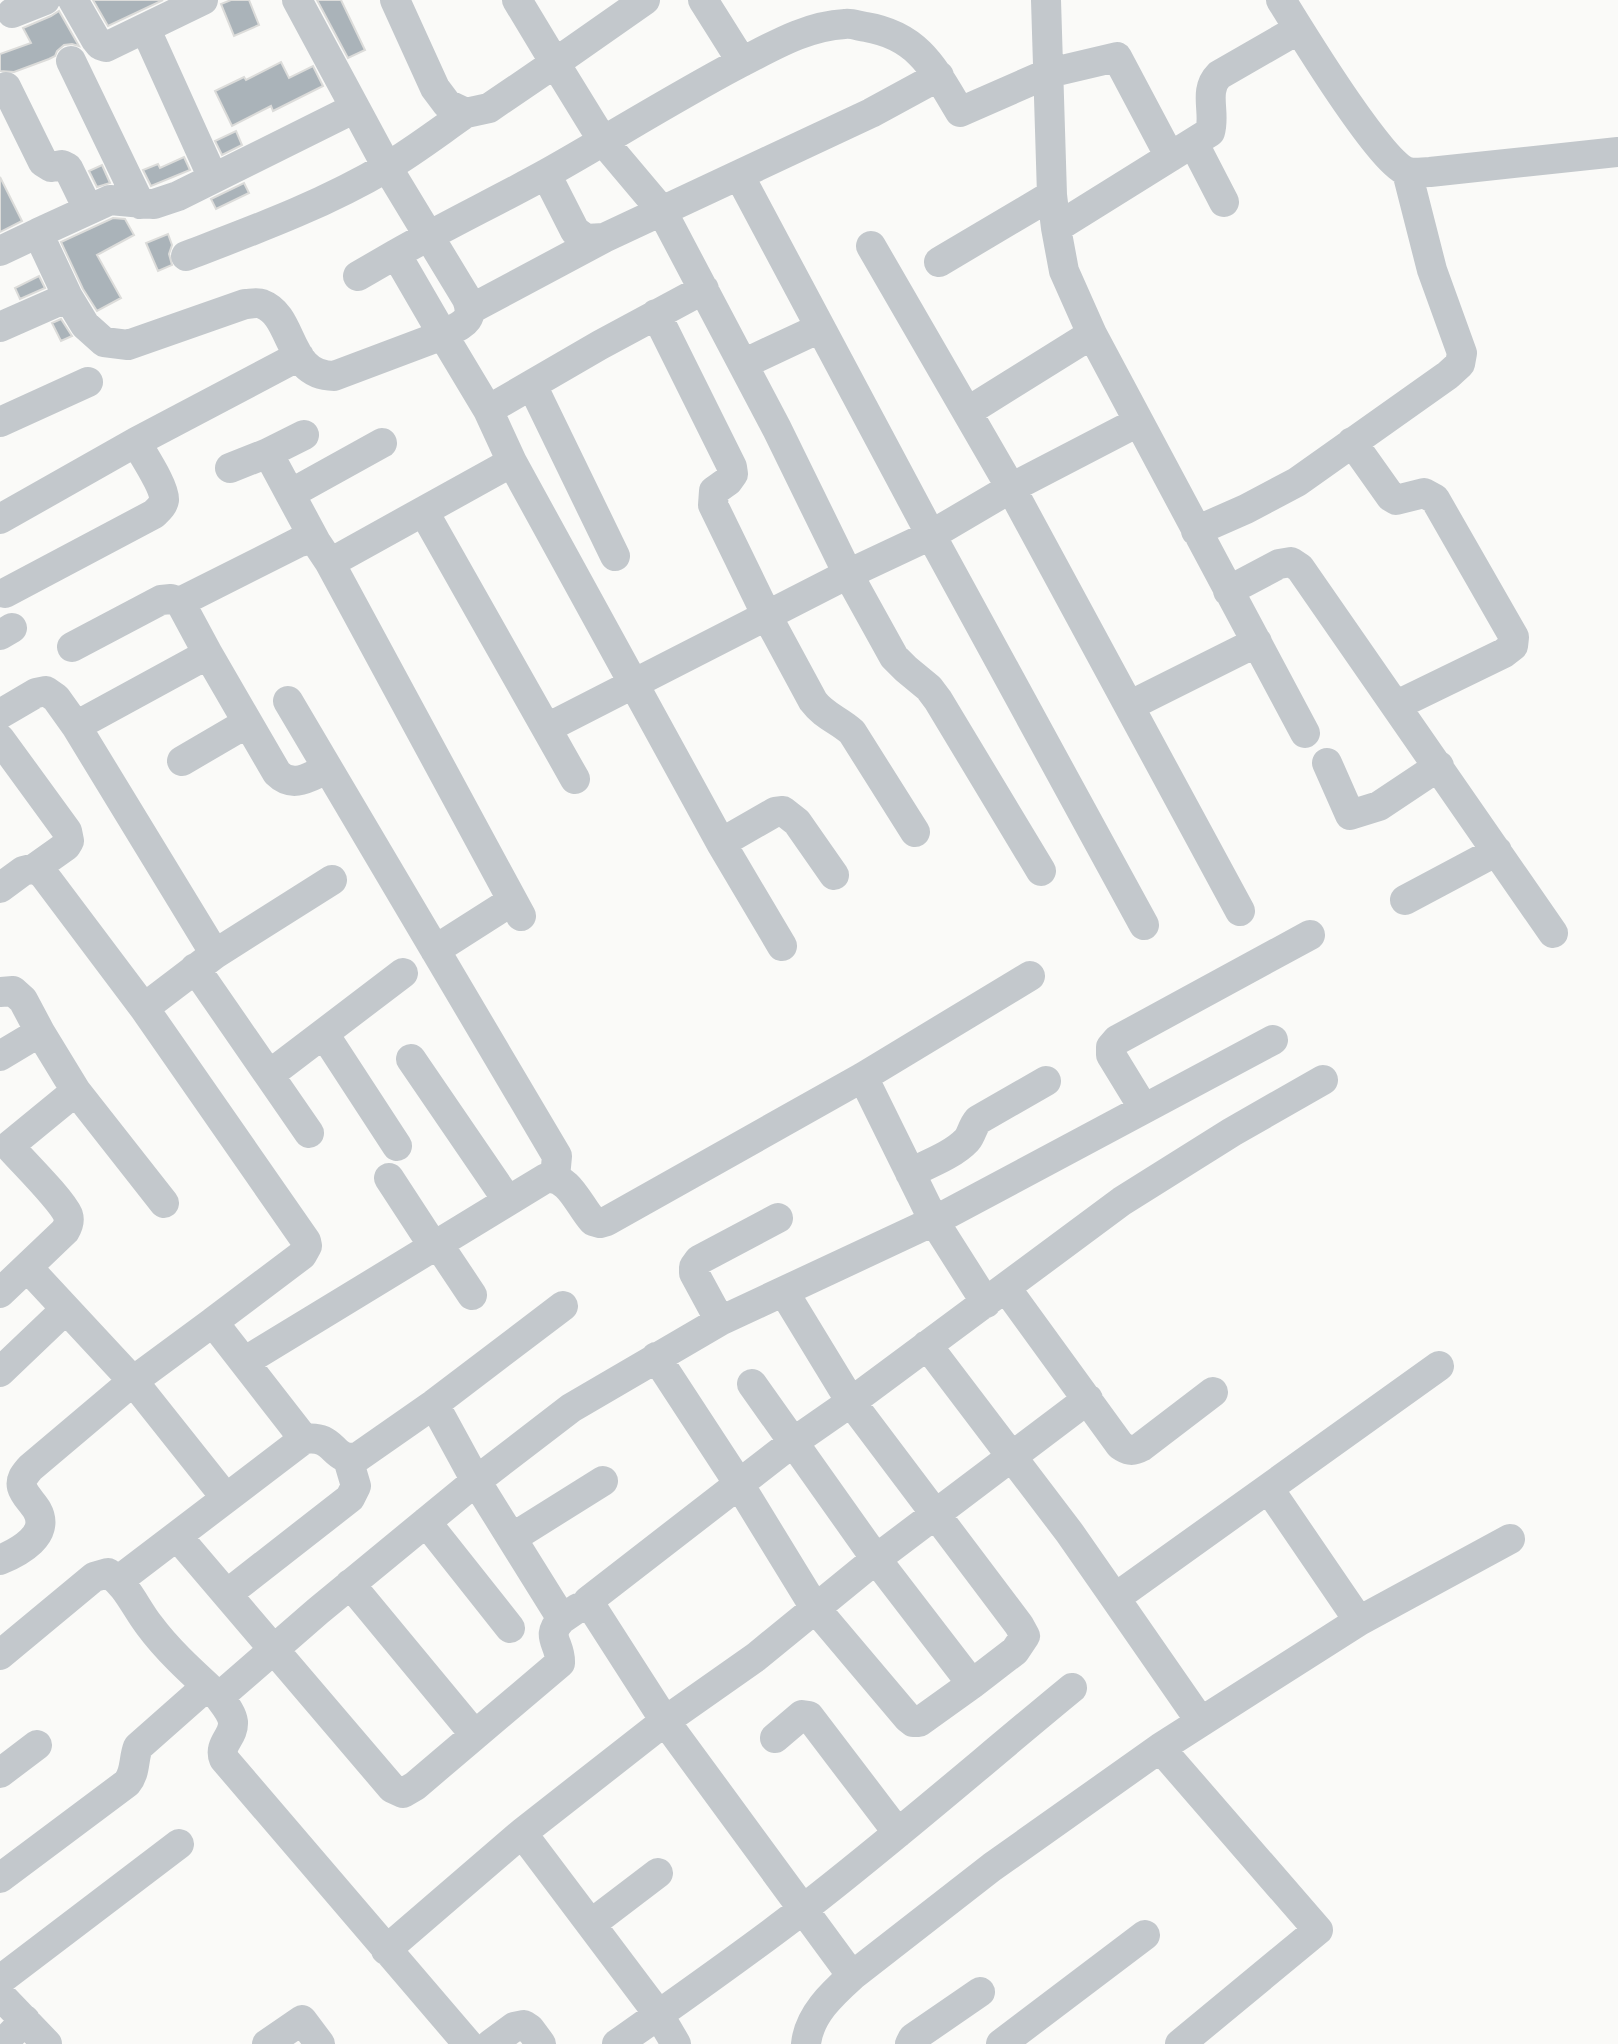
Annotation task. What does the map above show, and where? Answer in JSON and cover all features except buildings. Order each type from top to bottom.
[{"type":"street","points":[[7,10],[45,0]]},
{"type":"street","points":[[73,0],[100,45],[106,47],[204,0]]},
{"type":"street","points":[[38,233],[68,297],[85,325],[103,342],[128,345],[245,304],[261,303],[274,312],[307,368],[320,376],[334,376],[443,335],[464,323],[470,317],[471,309],[387,167],[298,0]]},
{"type":"street","points":[[394,0],[435,88],[447,104],[466,113]]},
{"type":"street","points":[[517,0],[603,141],[662,211],[743,364],[848,574],[894,657],[929,688],[938,700],[1041,871]]},
{"type":"street","points":[[186,256],[269,225],[325,200],[387,167],[466,113],[489,108],[645,0]]},
{"type":"street","points":[[703,0],[742,62]]},
{"type":"street","points":[[1046,0],[1052,195],[1064,271],[1092,334],[1305,733]]},
{"type":"street","points":[[1281,0],[1327,72],[1387,157],[1407,172],[1430,172],[1618,152]]},
{"type":"street","points":[[358,275],[546,174],[742,62],[813,29],[846,24],[902,37],[919,50],[960,111],[1049,73],[1117,57],[1182,150],[1224,202]]},
{"type":"street","points":[[1056,228],[1210,132],[1213,122],[1210,89],[1212,81],[1299,29]]},
{"type":"street","points":[[146,30],[213,178]]},
{"type":"street","points":[[71,61],[141,204]]},
{"type":"street","points":[[471,309],[604,238],[871,113],[939,76]]},
{"type":"street","points":[[6,87],[43,162],[51,167],[62,165],[68,169],[88,209]]},
{"type":"street","points":[[0,251],[110,200],[154,204],[178,196],[355,108]]},
{"type":"street","points":[[1196,531],[1297,482],[1460,364],[1462,352],[1432,270],[1407,172]]},
{"type":"street","points":[[546,174],[575,231],[586,239],[604,238]]},
{"type":"street","points":[[739,175],[930,535],[1144,925]]},
{"type":"street","points":[[939,262],[1052,195]]},
{"type":"street","points":[[871,246],[1011,488],[1240,911]]},
{"type":"street","points":[[396,254],[488,410],[512,462],[721,843],[782,946]]},
{"type":"street","points":[[488,410],[704,289]]},
{"type":"street","points":[[0,327],[68,297]]},
{"type":"street","points":[[656,314],[732,467],[733,474],[728,481],[714,491],[713,505],[767,616],[813,701],[821,711],[852,732],[915,832]]},
{"type":"street","points":[[743,364],[820,328]]},
{"type":"street","points":[[967,412],[1092,334]]},
{"type":"street","points":[[0,519],[136,442],[299,356]]},
{"type":"street","points":[[0,422],[88,382]]},
{"type":"street","points":[[532,385],[615,556]]},
{"type":"street","points":[[547,729],[634,682],[930,535],[1011,488],[1138,422]]},
{"type":"street","points":[[230,468],[304,435]]},
{"type":"street","points":[[5,593],[154,514],[162,506],[164,498],[161,489],[136,442]]},
{"type":"street","points":[[1353,442],[1391,497],[1396,500],[1424,493],[1434,499],[1514,637],[1513,646],[1504,653],[1397,705]]},
{"type":"street","points":[[290,494],[382,443]]},
{"type":"street","points":[[268,453],[517,909],[435,950]]},
{"type":"street","points":[[323,553],[424,512],[512,462]]},
{"type":"street","points":[[424,512],[575,779]]},
{"type":"street","points":[[180,602],[299,542],[309,540],[323,553]]},
{"type":"street","points":[[1228,592],[1279,564],[1291,562],[1300,568],[1553,933]]},
{"type":"street","points":[[72,647],[161,600],[180,602],[276,773],[284,780],[294,783],[327,769]]},
{"type":"street","points":[[1129,706],[1257,642]]},
{"type":"street","points":[[76,726],[208,654]]},
{"type":"street","points":[[0,714],[36,693],[46,691],[56,698],[76,726],[269,1075],[309,1133]]},
{"type":"street","points":[[288,701],[557,1157],[555,1177]]},
{"type":"street","points":[[182,761],[247,723]]},
{"type":"street","points":[[0,739],[68,831],[69,841],[35,868],[23,871],[0,888]]},
{"type":"street","points":[[1327,762],[1350,815],[1379,806],[1439,766]]},
{"type":"street","points":[[721,843],[775,812],[783,811],[797,822],[834,875]]},
{"type":"street","points":[[1405,900],[1497,851]]},
{"type":"street","points":[[0,1560],[15,1554],[28,1544],[37,1535],[41,1525],[38,1513],[22,1489],[22,1478],[30,1468],[133,1381],[302,1255],[307,1246],[144,1008],[44,875],[35,868]]},
{"type":"street","points":[[144,1008],[205,961],[332,880]]},
{"type":"street","points":[[1144,1109],[1111,1055],[1111,1047],[1117,1040],[1310,935]]},
{"type":"street","points":[[269,1075],[402,973]]},
{"type":"street","points":[[244,1363],[546,1178],[555,1177],[563,1181],[593,1221],[607,1222],[863,1077],[1030,976]]},
{"type":"street","points":[[0,992],[13,991],[23,1000],[76,1091],[164,1203]]},
{"type":"street","points":[[0,1056],[40,1032]]},
{"type":"street","points":[[324,1034],[397,1146]]},
{"type":"street","points":[[0,1878],[127,1783],[134,1769],[134,1757],[138,1747],[274,1650],[476,1480],[571,1408],[720,1321],[934,1221],[1273,1040]]},
{"type":"street","points":[[411,1059],[508,1201]]},
{"type":"street","points":[[863,1077],[934,1221],[1088,1399],[1119,1445],[1134,1451],[1213,1392]]},
{"type":"street","points":[[177,1536],[392,1788],[403,1793],[415,1786],[560,1663],[561,1652],[553,1638],[554,1627],[562,1619],[792,1443],[1156,1179],[1323,1080]]},
{"type":"street","points":[[911,1173],[962,1145],[970,1137],[978,1120],[1046,1082]]},
{"type":"street","points":[[0,1293],[65,1231],[69,1223],[68,1215],[60,1203],[3,1146],[76,1091]]},
{"type":"street","points":[[388,1178],[472,1295]]},
{"type":"street","points":[[720,1321],[694,1273],[694,1267],[699,1260],[778,1218]]},
{"type":"street","points":[[28,1268],[133,1381],[226,1499]]},
{"type":"street","points":[[656,1357],[816,1608],[913,1722],[919,1722],[1015,1651],[1025,1636],[851,1402],[784,1292]]},
{"type":"street","points":[[348,1459],[358,1457],[434,1404],[563,1307]]},
{"type":"street","points":[[0,1372],[66,1309]]},
{"type":"street","points":[[213,1322],[304,1439]]},
{"type":"street","points":[[928,1345],[1115,1598],[1201,1722]]},
{"type":"street","points":[[1115,1598],[1439,1366]]},
{"type":"street","points":[[752,1384],[876,1559],[972,1684]]},
{"type":"street","points":[[386,1950],[522,1833],[665,1721],[756,1657],[876,1559],[1088,1399]]},
{"type":"street","points":[[434,1404],[476,1480],[562,1619]]},
{"type":"street","points":[[119,1580],[304,1439],[317,1437],[348,1459],[356,1486],[350,1498],[227,1594]]},
{"type":"street","points":[[512,1538],[603,1481]]},
{"type":"street","points":[[1269,1489],[1359,1621]]},
{"type":"street","points":[[426,1522],[510,1628]]},
{"type":"street","points":[[807,2044],[807,2031],[817,2013],[837,1990],[992,1867],[1160,1748],[1359,1621],[1510,1539]]},
{"type":"street","points":[[0,1656],[94,1577],[108,1573],[119,1580],[148,1624],[176,1657],[213,1691],[233,1723],[223,1745],[224,1759],[468,2044]]},
{"type":"street","points":[[350,1584],[475,1735]]},
{"type":"street","points":[[588,1601],[665,1721],[852,1976]]},
{"type":"street","points":[[617,2044],[802,1910],[1072,1688]]},
{"type":"street","points":[[775,1738],[802,1715],[809,1716],[898,1833]]},
{"type":"street","points":[[0,1773],[37,1745]]},
{"type":"street","points":[[1160,1748],[1318,1930],[1180,2044]]},
{"type":"street","points":[[522,1833],[659,2015],[676,2044]]},
{"type":"street","points":[[0,1980],[179,1844]]},
{"type":"street","points":[[591,1924],[658,1873]]},
{"type":"street","points":[[1001,2044],[1145,1935]]},
{"type":"street","points":[[910,2044],[913,2038],[981,1992]]},
{"type":"street","points":[[0,1995],[47,2044]]},
{"type":"street","points":[[2,2044],[25,2020]]},
{"type":"street","points":[[267,2044],[302,2020],[320,2044]]},
{"type":"street","points":[[491,2044],[514,2027],[524,2025],[541,2044]]}]
